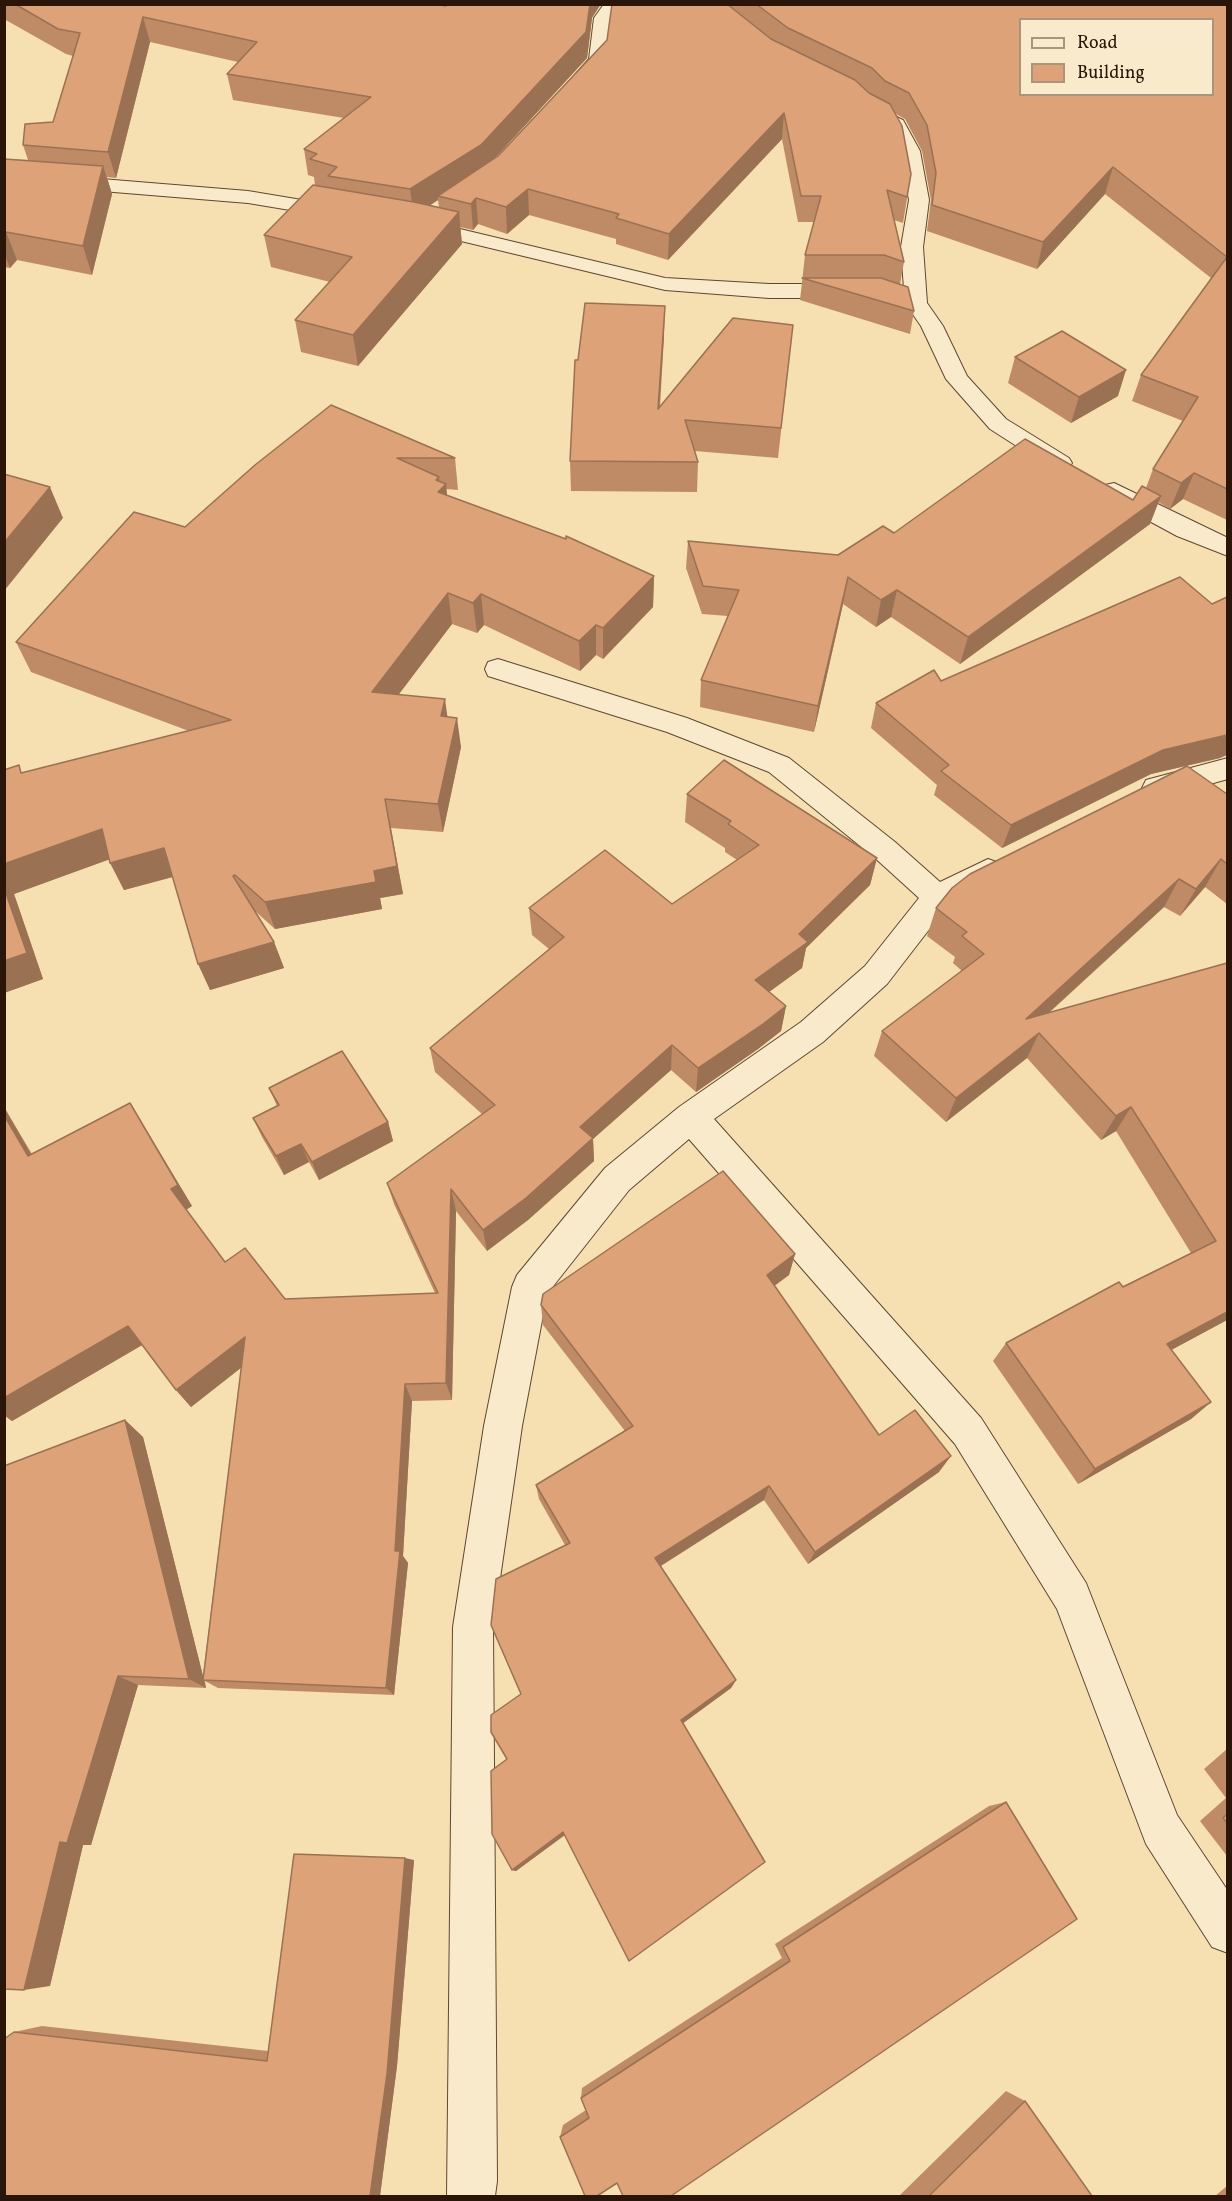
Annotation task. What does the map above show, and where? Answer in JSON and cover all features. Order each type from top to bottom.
[{"type":"street","points":[[560,102],[598,60],[603,18],[613,4]]},
{"type":"street","points":[[860,100],[873,113],[896,124],[909,151],[919,200],[907,300],[932,326],[957,379],[998,424],[1074,470]]},
{"type":"street","points":[[4,177],[248,197],[362,216]]},
{"type":"street","points":[[418,225],[436,213]]},
{"type":"street","points":[[395,221],[665,284],[769,291],[869,291]]},
{"type":"street","points":[[1094,481],[1186,530],[1227,548]]},
{"type":"street","points":[[498,669],[677,725],[779,765],[876,843],[937,897]]},
{"type":"street","points":[[1131,800],[1162,784],[1227,768]]},
{"type":"street","points":[[471,2196],[473,2181],[473,1627],[503,1426],[530,1287],[617,1179],[690,1117],[812,1032],[876,975],[937,897],[1017,856]]},
{"type":"street","points":[[690,1117],[968,1431],[1072,1597],[1161,1829],[1227,1931]]},
{"type":"building","points":[[15,4],[436,4],[446,6],[447,4],[590,4],[586,32],[481,145],[410,189],[328,176],[337,167],[310,159],[317,154],[304,149],[371,97],[227,74],[257,42],[143,17],[108,152],[23,145],[25,124],[53,122],[80,33],[58,29]]},
{"type":"building","points":[[612,4],[727,4],[771,39],[855,80],[869,93],[890,104],[902,126],[911,174],[907,197],[887,190],[904,262],[884,255],[805,255],[821,196],[801,196],[784,113],[669,234],[616,218],[619,214],[528,189],[506,207],[476,198],[471,204],[438,196],[498,156],[607,40]]},
{"type":"building","points":[[756,4],[1227,4],[1227,257],[1113,167],[1043,242],[932,205],[936,173],[927,125],[909,93],[885,81],[872,68],[788,28]]},
{"type":"building","points":[[4,159],[103,166],[83,246],[6,232],[4,234]]},
{"type":"building","points":[[313,185],[459,212],[353,335],[295,320],[352,257],[264,235]]},
{"type":"building","points":[[1227,257],[1227,489],[1194,473],[1181,483],[1153,469],[1198,397],[1141,375]]},
{"type":"building","points":[[802,278],[881,278],[908,287],[914,311]]},
{"type":"building","points":[[585,303],[665,306],[658,409],[733,318],[793,325],[781,428],[685,420],[698,462],[570,461],[575,360],[578,360]]},
{"type":"building","points":[[1062,331],[1126,370],[1079,397],[1015,357]]},
{"type":"building","points":[[331,405],[455,458],[397,458],[439,477],[436,480],[446,484],[438,492],[566,539],[566,536],[654,576],[603,628],[596,625],[579,641],[481,594],[473,603],[448,593],[372,692],[445,699],[441,716],[457,718],[438,804],[385,799],[397,866],[374,871],[376,882],[265,902],[235,875],[233,876],[274,942],[198,964],[164,848],[110,863],[102,829],[4,864],[4,770],[19,765],[21,773],[231,720],[16,642],[134,512],[185,527],[255,465]]},
{"type":"building","points":[[1025,439],[1133,500],[1142,486],[1161,496],[968,637],[897,590],[881,600],[848,577],[818,706],[701,680],[739,590],[703,586],[688,541],[838,555],[883,526],[894,533]]},
{"type":"building","points":[[4,474],[50,487],[4,543]]},
{"type":"building","points":[[1180,577],[1212,604],[1227,597],[1227,735],[1163,750],[1011,825],[941,771],[949,765],[876,703],[934,670],[941,681]]},
{"type":"building","points":[[724,760],[877,858],[799,934],[808,942],[755,980],[786,1006],[763,1024],[698,1068],[672,1045],[580,1127],[593,1138],[526,1198],[483,1230],[451,1189],[446,1383],[405,1384],[395,1551],[400,1551],[386,1688],[203,1680],[245,1337],[176,1390],[128,1326],[4,1398],[4,1115],[28,1156],[130,1103],[178,1185],[171,1189],[225,1262],[245,1248],[285,1299],[438,1293],[387,1183],[495,1105],[430,1048],[564,937],[529,908],[605,850],[672,904],[759,845],[728,824],[731,821],[687,794]]},
{"type":"building","points":[[1187,766],[1227,794],[1227,864],[1221,859],[1196,889],[1179,879],[1026,1019],[1227,963],[1227,1312],[1167,1344],[1211,1402],[1095,1469],[1006,1343],[1119,1282],[1123,1287],[1216,1241],[1131,1107],[1116,1116],[1039,1033],[956,1098],[882,1031],[984,954],[962,936],[967,932],[936,908],[952,888],[970,874]]},
{"type":"building","points":[[4,888],[27,953],[4,961]]},
{"type":"building","points":[[342,1051],[388,1122],[312,1162],[301,1144],[276,1156],[253,1118],[279,1105],[269,1088]]},
{"type":"building","points":[[723,1171],[795,1254],[767,1275],[879,1435],[915,1410],[951,1456],[815,1552],[769,1486],[655,1558],[736,1680],[681,1720],[765,1862],[629,1961],[563,1832],[512,1870],[492,1834],[491,1771],[507,1759],[491,1732],[491,1715],[521,1694],[491,1625],[496,1579],[570,1543],[536,1485],[633,1426],[541,1305],[543,1294]]},
{"type":"building","points":[[125,1420],[189,1679],[118,1676],[67,1843],[60,1842],[24,1990],[4,1989],[4,1466]]},
{"type":"building","points":[[1006,1802],[1077,1919],[671,2196],[623,2196],[617,2183],[597,2196],[585,2196],[560,2137],[589,2118],[581,2098],[790,1961],[783,1947]]},
{"type":"building","points":[[294,1854],[405,1858],[387,2074],[370,2196],[4,2196],[4,2039],[14,2032],[267,2061]]},
{"type":"building","points":[[1025,2101],[1092,2196],[929,2196]]}]
